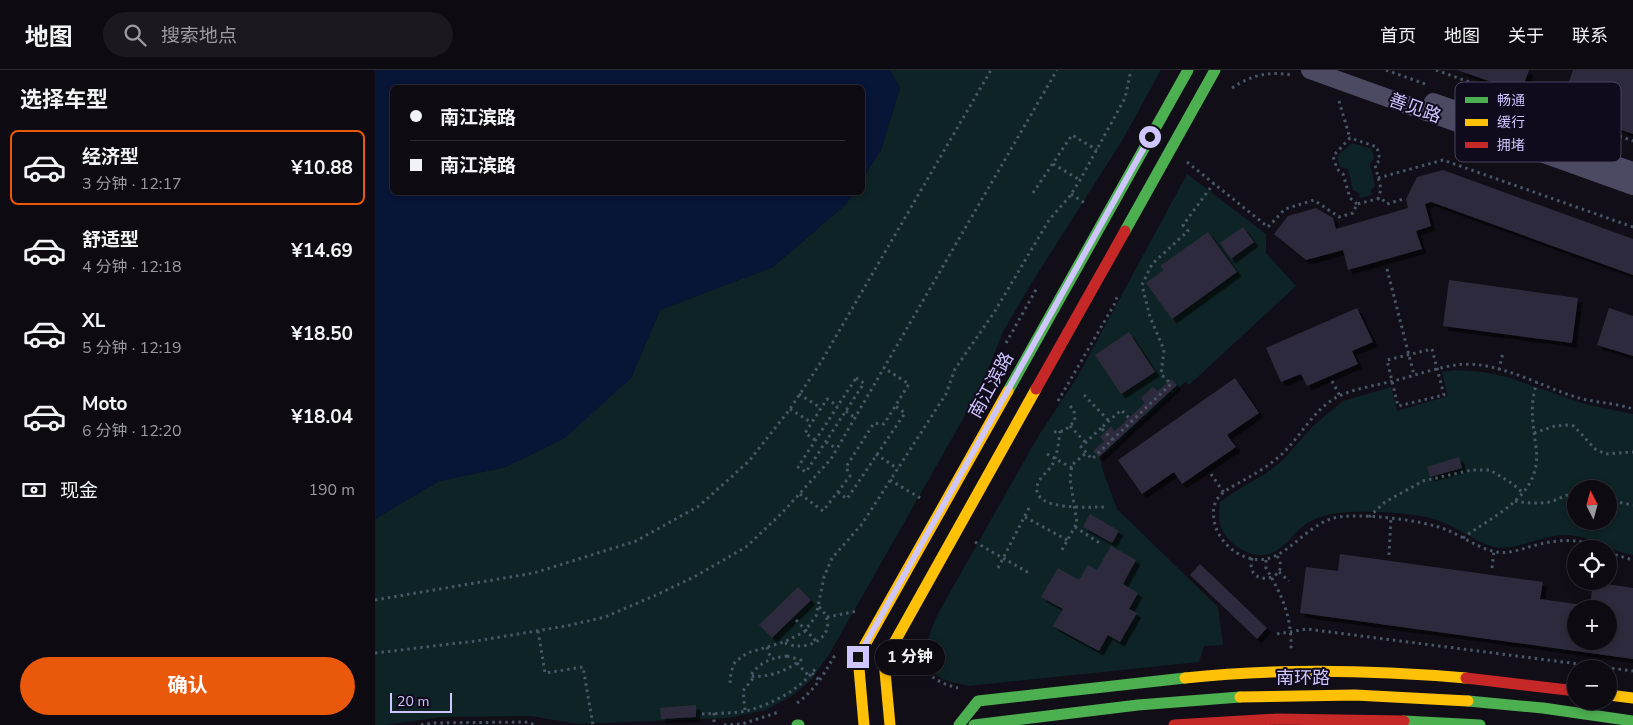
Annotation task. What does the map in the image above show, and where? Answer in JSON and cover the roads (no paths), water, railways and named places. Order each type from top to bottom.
[{"type":"main road","name":"南江滨路","points":[[864,725],[858,657],[1188,70]]},
{"type":"main road","points":[[890,725],[884,661],[1215,70]]},
{"type":"main road","points":[[959,725],[978,701],[1231,672],[1366,672],[1464,678],[1567,690]]},
{"type":"main road","name":"南环路","points":[[974,725],[1124,706],[1202,699],[1301,695],[1415,697],[1514,705],[1633,721]]},
{"type":"main road","points":[[1617,696],[1633,698]]},
{"type":"main road","points":[[1174,725],[1225,720],[1322,718],[1451,722],[1480,725]]},
{"type":"street","name":"善见路","points":[[1343,70],[1455,109]]},
{"type":"street","name":"善见路","points":[[1305,74],[1455,125]]},
{"type":"street","name":"善见路","points":[[1563,162],[1633,186]]},
{"type":"street","name":"善见路","points":[[1605,162],[1633,172]]},
{"type":"water","points":[[375,70],[890,70],[900,88],[881,150],[865,175],[865,85],[390,85],[390,195],[852,195],[845,205],[773,267],[660,310],[631,378],[565,438],[506,467],[439,481],[375,519]]}]
